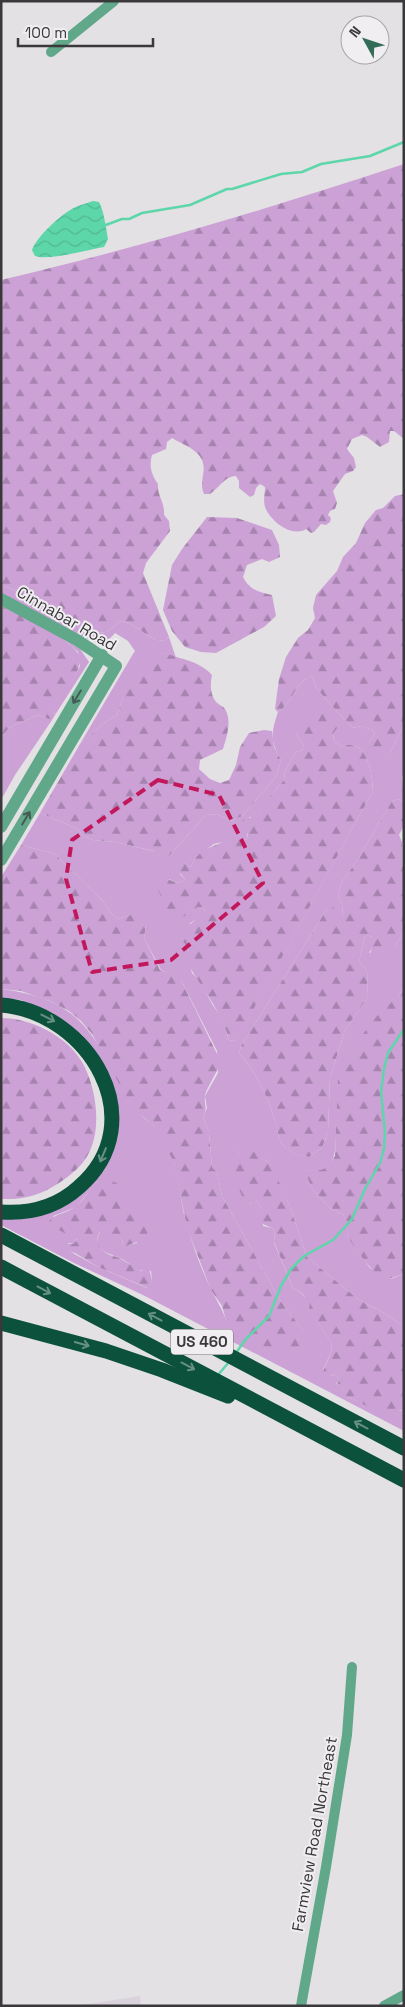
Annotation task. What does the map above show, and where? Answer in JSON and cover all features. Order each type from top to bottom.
[{"type":"highway","points":[[1,1005],[28,1010],[46,1016],[62,1026],[77,1039],[98,1067],[111,1103],[111,1119],[105,1154],[96,1170],[70,1196],[33,1211],[1,1212]]},
{"type":"highway","name":"US 460","points":[[1,1236],[404,1448]]},
{"type":"highway","name":"US 460","points":[[1,1268],[404,1480]]},
{"type":"highway","points":[[1,1323],[106,1351],[274,1411]]},
{"type":"street","points":[[51,52],[114,1]]},
{"type":"street","name":"Cinnabar Road","points":[[1,599],[77,640],[116,666],[1,860]]},
{"type":"street","points":[[1,827],[102,656]]},
{"type":"street","name":"Farmview Road Northeast","points":[[301,2006],[347,1735],[352,1667]]},
{"type":"street","points":[[384,2006],[404,1995]]},
{"type":"highlighted area","points":[[158,780],[219,795],[263,883],[171,960],[92,972],[66,879],[72,840]]},
{"type":"shaded area","points":[[140,1996],[141,2006],[76,2006]]},
{"type":"green space","points":[[404,164],[404,439],[394,431],[390,431],[389,442],[380,447],[362,435],[352,439],[347,449],[354,458],[356,467],[353,471],[345,474],[333,491],[337,503],[335,509],[330,511],[328,515],[331,518],[330,522],[326,525],[321,524],[311,533],[306,529],[300,531],[288,530],[272,518],[265,507],[265,487],[260,484],[256,488],[254,495],[250,497],[239,488],[239,481],[236,476],[225,480],[210,494],[204,494],[202,482],[204,467],[202,461],[195,451],[172,438],[167,442],[166,449],[152,455],[151,463],[152,473],[158,484],[164,515],[169,521],[170,531],[146,563],[143,573],[169,637],[165,641],[153,638],[127,622],[121,621],[106,632],[90,634],[81,628],[69,625],[57,615],[28,604],[20,594],[1,585],[1,280],[103,255],[204,227]]},
{"type":"green space","points":[[404,494],[404,725],[387,759],[380,759],[368,749],[368,743],[375,734],[373,730],[361,726],[353,728],[318,690],[311,676],[301,683],[283,708],[278,712],[275,709],[279,679],[286,657],[298,638],[308,630],[315,618],[313,608],[316,595],[337,571],[343,557],[356,543],[365,523],[376,510],[383,508],[395,496]]},
{"type":"green space","points":[[207,517],[237,518],[272,530],[279,545],[280,557],[269,562],[262,559],[247,565],[243,577],[255,590],[272,595],[276,616],[264,627],[216,653],[201,652],[185,647],[172,631],[163,610],[172,565]]},
{"type":"green space","points":[[1,585],[20,594],[28,604],[57,616],[69,625],[81,628],[90,634],[106,632],[121,621],[127,622],[159,640],[165,641],[169,637],[176,658],[165,653],[123,697],[117,715],[101,725],[80,744],[135,651],[128,641],[115,633],[104,642],[90,640],[1,594]]},
{"type":"green space","points":[[1,606],[57,635],[67,642],[81,658],[72,682],[55,700],[55,715],[52,720],[38,715],[10,727],[1,737]]},
{"type":"green space","points":[[64,639],[80,649],[89,662],[55,715],[54,699],[73,680],[80,666],[78,652]]},
{"type":"green space","points":[[165,653],[195,663],[207,670],[212,675],[213,696],[227,714],[228,729],[223,749],[200,760],[199,769],[210,779],[220,783],[229,780],[236,765],[240,747],[249,733],[264,730],[272,731],[274,747],[281,760],[277,775],[242,816],[232,821],[217,814],[206,815],[170,855],[161,860],[155,857],[154,851],[115,842],[93,840],[83,836],[78,829],[40,813],[80,744],[101,725],[117,715],[123,697],[146,663]]},
{"type":"green space","points":[[311,676],[318,690],[353,728],[361,726],[373,730],[375,734],[368,743],[387,759],[404,725],[404,771],[402,777],[404,802],[398,799],[392,801],[358,859],[341,883],[338,894],[342,904],[343,917],[338,917],[327,909],[241,1046],[239,1053],[255,1075],[264,1092],[282,1144],[294,1153],[309,1157],[322,1148],[328,1131],[330,1078],[345,1030],[368,997],[367,970],[359,961],[365,937],[368,935],[373,938],[374,944],[369,953],[395,946],[404,932],[404,988],[398,996],[336,1136],[335,1151],[330,1165],[317,1171],[305,1171],[313,1190],[330,1208],[343,1215],[351,1226],[347,1236],[370,1268],[391,1279],[404,1274],[404,1327],[386,1314],[359,1300],[307,1257],[289,1204],[268,1161],[240,1151],[236,1165],[240,1184],[249,1204],[257,1201],[261,1209],[263,1226],[272,1228],[275,1231],[274,1243],[293,1288],[310,1302],[312,1314],[331,1342],[332,1350],[323,1370],[331,1376],[334,1374],[337,1376],[339,1380],[336,1384],[345,1391],[348,1397],[368,1406],[404,1411],[404,1431],[143,1295],[74,1263],[1,1225],[1,1216],[47,1209],[106,1155],[104,1066],[95,1050],[82,1035],[53,1013],[21,1000],[1,998],[1,989],[32,995],[56,1004],[74,1016],[100,1048],[141,1115],[160,1134],[174,1162],[186,1221],[196,1252],[226,1320],[307,1336],[280,1300],[222,1196],[217,1172],[212,1167],[209,1132],[203,1117],[207,1108],[205,1096],[218,1073],[217,1051],[181,980],[161,970],[144,938],[146,925],[130,915],[118,919],[110,912],[104,902],[55,854],[21,845],[40,813],[78,829],[83,836],[93,840],[115,842],[170,855],[206,815],[217,814],[232,821],[242,816],[277,775],[281,760],[273,742],[273,731],[278,712],[287,704],[297,688]],"holes":[[[333,733],[334,741],[339,745],[353,745],[364,754],[369,766],[373,791],[237,1038],[234,1041],[229,1040],[222,1018],[200,981],[192,973],[187,953],[189,950],[184,943],[190,923],[203,916],[205,911],[203,907],[198,907],[176,921],[169,879],[177,883],[184,881],[185,879],[180,874],[184,863],[191,867],[196,857],[214,844],[236,839],[241,842],[247,839],[249,817],[257,817],[260,814],[271,795],[284,780],[285,771],[296,752],[302,750],[304,746],[296,734]],[[98,1181],[117,1183],[137,1243],[123,1246],[122,1239],[103,1228],[100,1230],[97,1240],[98,1244],[103,1251],[122,1259],[137,1269],[151,1271],[152,1281],[147,1288],[98,1267],[69,1251],[68,1243],[73,1244],[78,1241],[53,1216],[76,1207]]]},
{"type":"green space","points":[[316,710],[327,713],[334,721],[337,728],[333,734],[334,741],[339,745],[355,746],[364,754],[369,766],[373,791],[237,1039],[234,1041],[229,1040],[221,1017],[184,956],[189,950],[182,937],[185,928],[205,911],[203,907],[198,907],[176,922],[173,921],[156,886],[156,881],[167,879],[177,883],[184,881],[185,879],[177,869],[179,865],[184,863],[191,867],[196,857],[204,850],[225,841],[226,836],[231,833],[241,842],[247,839],[248,834],[242,825],[243,820],[260,814],[264,803],[284,780],[285,771],[296,752],[302,750],[304,746],[296,734],[298,726],[308,714]]},
{"type":"green space","points":[[38,715],[52,720],[15,775],[1,800],[1,737],[10,727]]},
{"type":"green space","points":[[398,799],[404,802],[404,825],[399,835],[402,842],[402,866],[404,869],[404,932],[395,946],[380,961],[374,963],[370,960],[373,938],[368,935],[365,937],[359,961],[367,970],[368,997],[345,1030],[330,1078],[328,1131],[322,1148],[309,1157],[301,1155],[291,1152],[282,1144],[264,1092],[255,1075],[239,1053],[241,1046],[327,909],[333,907],[338,917],[343,917],[342,904],[338,894],[341,883],[358,859],[392,801]]},
{"type":"green space","points":[[21,845],[55,854],[104,902],[110,912],[118,919],[130,915],[141,916],[146,925],[144,938],[160,970],[165,972],[171,969],[178,970],[182,974],[181,980],[221,1062],[206,1093],[206,1108],[203,1117],[209,1132],[212,1167],[217,1172],[222,1196],[280,1300],[308,1337],[300,1357],[247,1341],[226,1320],[222,1306],[211,1290],[187,1228],[174,1162],[154,1126],[141,1115],[127,1098],[92,1034],[69,1011],[52,1002],[21,991],[1,989],[1,877]]},
{"type":"green space","points":[[404,988],[404,1274],[386,1280],[369,1266],[360,1254],[347,1236],[350,1226],[343,1215],[330,1208],[313,1190],[304,1170],[326,1168],[335,1156],[338,1080],[354,1046],[375,1018]]},
{"type":"green space","points":[[1,1018],[24,1021],[36,1025],[67,1044],[82,1062],[87,1073],[96,1112],[94,1138],[82,1164],[69,1176],[39,1194],[17,1199],[1,1199]]},
{"type":"green space","points":[[252,1149],[260,1158],[268,1161],[274,1171],[289,1204],[307,1257],[359,1300],[386,1314],[404,1327],[404,1411],[400,1410],[390,1417],[348,1397],[345,1395],[345,1391],[341,1389],[337,1391],[335,1388],[339,1380],[334,1374],[323,1380],[321,1376],[332,1350],[331,1342],[309,1310],[310,1302],[306,1300],[301,1292],[293,1288],[274,1242],[275,1231],[258,1222],[256,1217],[261,1209],[257,1201],[249,1204],[245,1203],[238,1184],[236,1177],[237,1157],[240,1151]]},
{"type":"green space","points":[[103,1178],[117,1183],[149,1229],[145,1239],[123,1246],[122,1239],[115,1237],[103,1228],[97,1238],[99,1245],[108,1254],[141,1271],[149,1268],[152,1281],[148,1288],[98,1267],[75,1253],[62,1250],[64,1244],[73,1244],[78,1240],[49,1225],[49,1221],[52,1218],[80,1203],[96,1183]]},
{"type":"water","points":[[93,201],[99,202],[104,215],[108,239],[104,247],[59,256],[35,256],[32,250],[35,244],[52,225],[72,209]]},
{"type":"waterway","points":[[103,226],[122,219],[129,219],[142,213],[190,205],[227,189],[281,174],[302,172],[321,164],[370,156],[404,142]]},
{"type":"waterway","points":[[236,1353],[245,1340],[269,1316],[281,1286],[291,1269],[304,1256],[333,1240],[352,1219],[365,1189],[380,1163],[384,1149],[385,1132],[381,1092],[384,1069],[388,1053],[404,1029]]},
{"type":"waterway","points":[[218,1375],[229,1362]]}]
